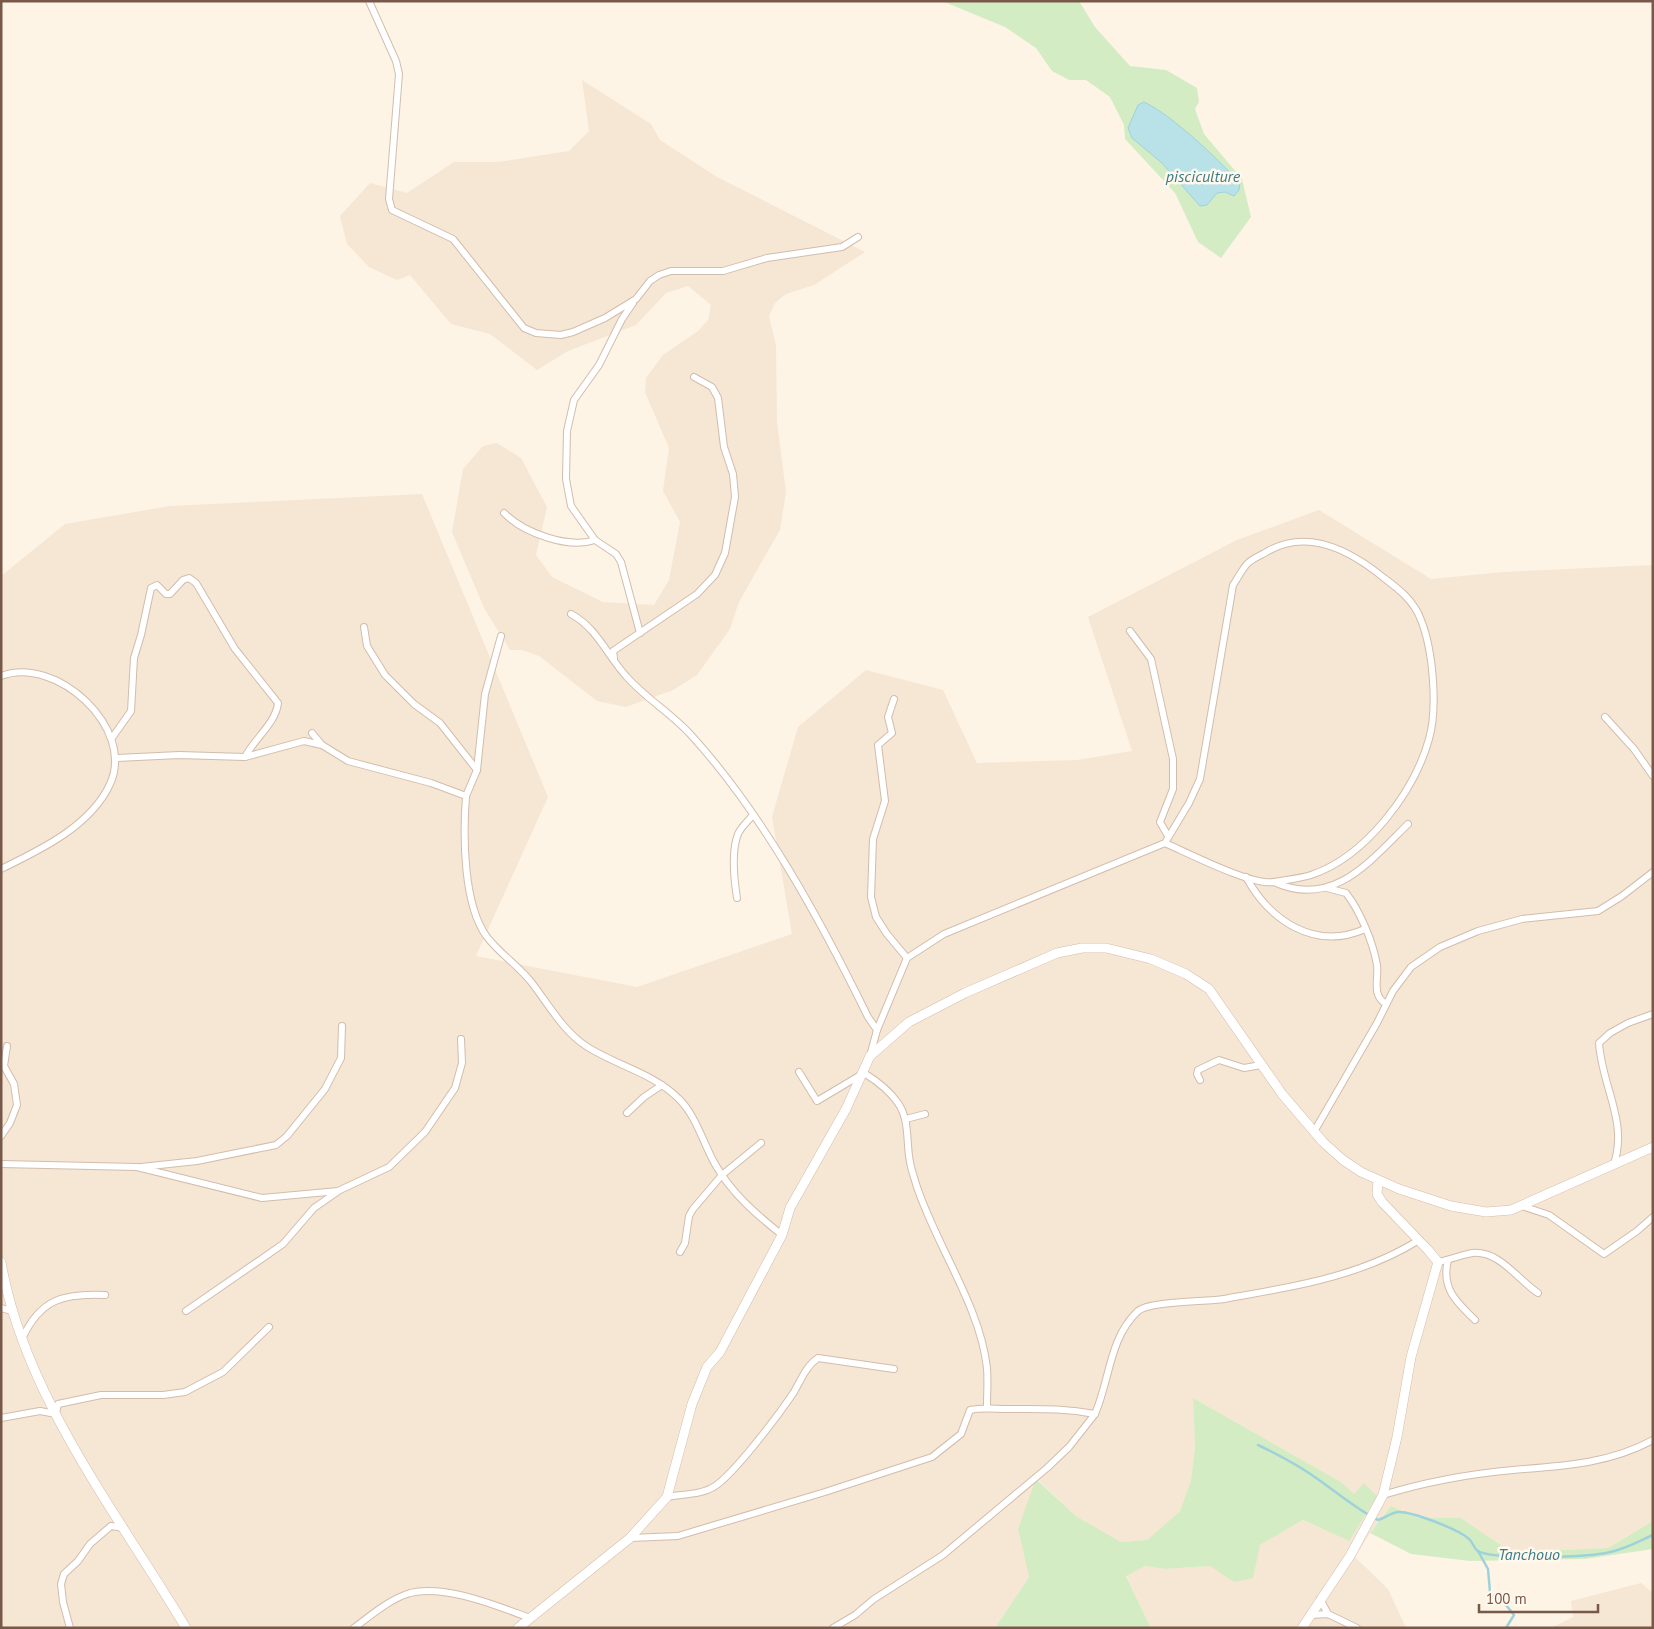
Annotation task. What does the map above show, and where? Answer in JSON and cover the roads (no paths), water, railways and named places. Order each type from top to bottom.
[{"type":"main road","points":[[518,1628],[630,1538],[667,1497],[692,1404],[707,1367],[720,1352],[782,1235],[790,1208],[828,1143],[864,1073],[870,1056],[910,1022],[965,993],[1057,953],[1082,948],[1106,948],[1151,959],[1186,974],[1210,989],[1282,1094],[1315,1130],[1323,1142],[1342,1160],[1378,1180],[1452,1206],[1469,1210],[1500,1212],[1522,1206],[1653,1147]]},
{"type":"main road","points":[[1302,1628],[1350,1556],[1373,1517],[1383,1495],[1397,1437],[1411,1357],[1438,1262],[1377,1194],[1378,1180]]},
{"type":"main road","points":[[1,1262],[12,1311],[22,1340],[56,1414],[74,1449],[186,1628]]},
{"type":"street","points":[[370,1],[396,61],[399,74],[389,199],[392,210],[453,239],[524,328],[536,333],[561,335],[573,332],[606,318],[636,299]]},
{"type":"street","points":[[640,633],[621,562],[616,554],[596,540],[571,506],[566,479],[567,431],[574,400],[599,365],[622,319],[650,281],[659,275],[671,271],[722,271],[767,258],[842,248],[858,237]]},
{"type":"street","points":[[615,662],[613,651],[698,594],[715,575],[725,553],[735,497],[733,474],[724,447],[718,398],[712,388],[694,377]]},
{"type":"street","points":[[504,513],[517,524],[546,537],[578,544],[596,540]]},
{"type":"street","points":[[870,1056],[877,1030],[907,958],[944,934],[1165,843],[1189,803],[1200,779],[1233,585],[1249,562],[1273,548],[1304,541],[1330,545],[1369,565],[1404,594],[1419,613],[1429,652],[1433,696],[1429,739],[1416,771],[1391,812],[1368,839],[1337,863],[1310,876],[1274,882]]},
{"type":"street","points":[[112,738],[131,711],[134,658],[151,588],[156,585],[170,594],[183,580],[190,578],[196,583],[235,649],[278,703],[277,710],[252,744],[245,757]]},
{"type":"street","points":[[572,614],[584,621],[594,632],[626,677],[690,734],[753,816],[822,925],[868,1017],[877,1030]]},
{"type":"street","points":[[364,627],[367,646],[385,675],[414,704],[440,722],[477,770]]},
{"type":"street","points":[[1130,631],[1152,659],[1169,733],[1173,759],[1173,789],[1160,822],[1168,836]]},
{"type":"street","points":[[501,636],[484,694],[477,770],[466,796],[465,862],[478,919],[488,939],[522,970],[574,1037],[605,1058],[662,1085],[679,1098],[691,1115],[722,1175],[739,1198],[782,1235]]},
{"type":"street","points":[[1,676],[27,671],[46,675],[66,685],[87,703],[112,738],[117,758],[110,784],[90,812],[48,844],[1,869]]},
{"type":"street","points":[[894,699],[888,718],[892,733],[878,745],[885,801],[873,839],[872,897],[876,917],[907,958]]},
{"type":"street","points":[[1605,717],[1634,750],[1653,776]]},
{"type":"street","points":[[312,733],[322,745],[348,761],[431,783],[466,796]]},
{"type":"street","points":[[117,758],[179,755],[245,757],[304,741],[322,745]]},
{"type":"street","points":[[737,898],[735,886],[735,847],[738,834],[753,816]]},
{"type":"street","points":[[1326,888],[1369,864],[1408,824]]},
{"type":"street","points":[[1165,843],[1246,877],[1274,882],[1296,889],[1326,888],[1346,893],[1365,929],[1376,964],[1376,990],[1381,1002],[1386,1004]]},
{"type":"street","points":[[1315,1130],[1378,1024],[1386,1004],[1401,977],[1411,967],[1440,947],[1478,931],[1522,919],[1598,911],[1622,896],[1653,872]]},
{"type":"street","points":[[1246,877],[1256,895],[1291,926],[1305,932],[1335,938],[1365,929]]},
{"type":"street","points":[[1614,1164],[1620,1139],[1604,1075],[1599,1043],[1610,1033],[1628,1023],[1653,1014]]},
{"type":"street","points":[[1,1164],[137,1167],[196,1161],[276,1145],[287,1136],[325,1089],[341,1058],[342,1026]]},
{"type":"street","points":[[186,1311],[244,1274],[283,1244],[314,1208],[338,1191],[389,1167],[425,1132],[455,1088],[462,1063],[461,1039]]},
{"type":"street","points":[[1,1136],[10,1123],[17,1105],[14,1084],[4,1066],[7,1046]]},
{"type":"street","points":[[1200,1080],[1197,1074],[1198,1070],[1219,1060],[1244,1068],[1261,1065]]},
{"type":"street","points":[[799,1072],[817,1101],[864,1073],[880,1083],[898,1103],[906,1126]]},
{"type":"street","points":[[627,1113],[644,1097],[662,1085]]},
{"type":"street","points":[[926,1114],[906,1119],[910,1161],[924,1208],[934,1225],[971,1312],[987,1368],[987,1406]]},
{"type":"street","points":[[680,1252],[685,1243],[693,1209],[722,1175],[761,1143]]},
{"type":"street","points":[[137,1167],[262,1198],[338,1191]]},
{"type":"street","points":[[1522,1206],[1548,1215],[1604,1254],[1637,1231],[1653,1217]]},
{"type":"street","points":[[833,1628],[943,1555],[1070,1447],[1095,1414],[1101,1400],[1113,1351],[1126,1325],[1140,1309],[1152,1305],[1221,1299],[1333,1277],[1380,1262],[1419,1240]]},
{"type":"street","points":[[1438,1262],[1471,1253],[1485,1253],[1498,1260],[1538,1292]]},
{"type":"street","points":[[1448,1260],[1445,1282],[1455,1300],[1475,1320]]},
{"type":"street","points":[[22,1340],[31,1320],[58,1299],[80,1295],[105,1294]]},
{"type":"street","points":[[1,1308],[12,1311]]},
{"type":"street","points":[[1,1418],[40,1411],[56,1414],[58,1404],[88,1396],[116,1394],[163,1395],[185,1392],[223,1372],[269,1327]]},
{"type":"street","points":[[667,1497],[702,1491],[716,1486],[745,1455],[794,1392],[810,1366],[818,1358],[825,1357],[850,1363],[894,1368]]},
{"type":"street","points":[[630,1538],[684,1534],[825,1492],[932,1457],[961,1434],[970,1410],[987,1406],[1000,1409],[1054,1408],[1095,1414]]},
{"type":"street","points":[[1383,1495],[1422,1483],[1512,1470],[1590,1463],[1624,1453],[1653,1440]]},
{"type":"street","points":[[70,1628],[63,1602],[61,1584],[64,1574],[78,1561],[90,1544],[111,1526],[125,1528]]},
{"type":"street","points":[[354,1628],[396,1600],[410,1593],[430,1590],[484,1602],[530,1618]]},
{"type":"street","points":[[1320,1599],[1328,1614]]},
{"type":"street","points":[[1310,1615],[1328,1614],[1357,1628]]},
{"type":"water","name":"pisciculture","points":[[1144,102],[1181,127],[1231,173],[1240,183],[1239,190],[1234,196],[1225,192],[1217,193],[1207,205],[1200,206],[1162,163],[1132,138],[1128,128],[1138,105]]},
{"type":"waterway","name":"Tanchouo","points":[[1258,1445],[1304,1470],[1378,1520],[1399,1512],[1424,1518],[1463,1535],[1470,1540],[1478,1551],[1487,1554],[1518,1557],[1599,1554],[1620,1549],[1653,1535]]},
{"type":"waterway","points":[[1478,1551],[1488,1569],[1490,1592],[1493,1596],[1502,1600],[1514,1615],[1506,1628]]}]
